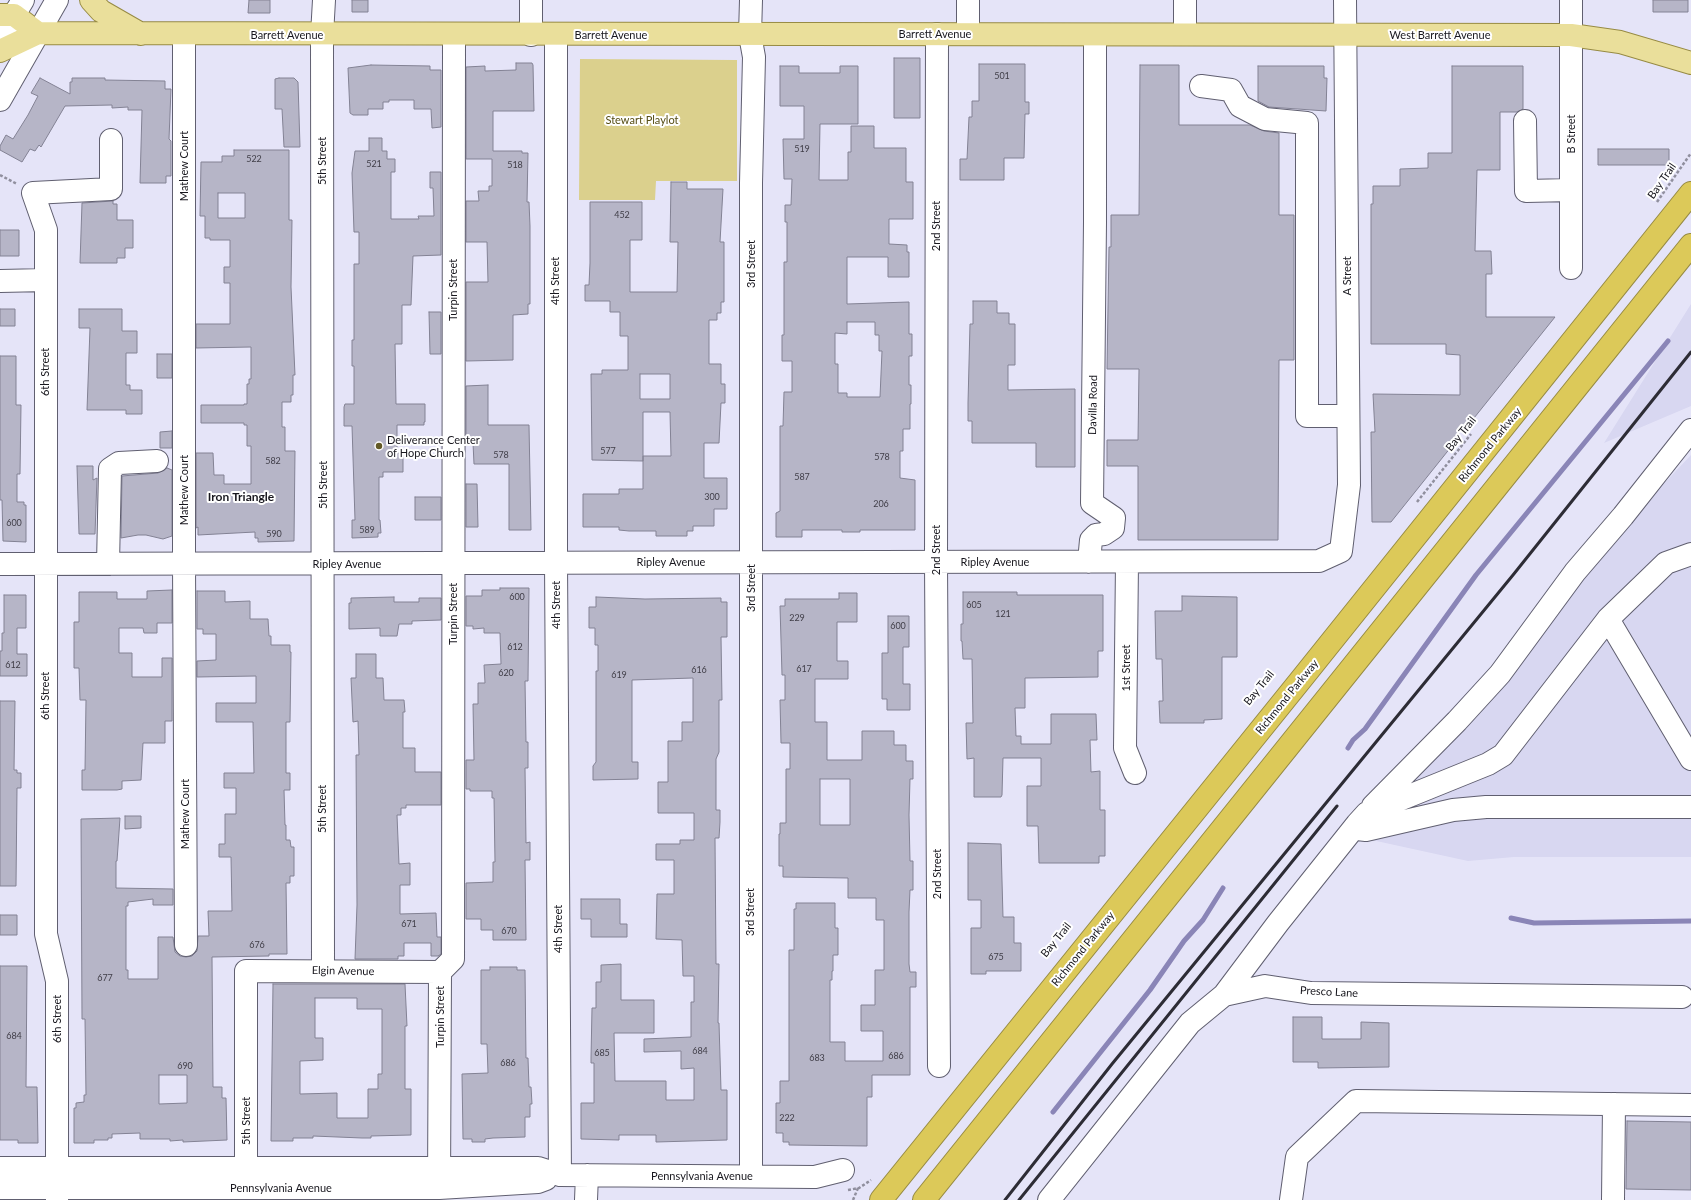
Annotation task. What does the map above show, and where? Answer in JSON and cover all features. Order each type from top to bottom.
[{"type":"highway","name":"Richmond Parkway","points":[[881,1200],[1364,602],[1691,193]]},
{"type":"highway","points":[[924,1200],[1691,245]]},
{"type":"main road","points":[[91,0],[101,11],[142,34]]},
{"type":"main road","points":[[12,10],[38,33]]},
{"type":"main road","name":"Barrett Avenue","points":[[0,51],[38,33],[322,35],[1185,34]]},
{"type":"main road","name":"West Barrett Avenue","points":[[1185,34],[1571,35],[1620,42],[1691,63]]},
{"type":"street","points":[[0,100],[57,0]]},
{"type":"street","name":"5th Street","points":[[323,970],[322,35],[324,0]]},
{"type":"street","points":[[531,0],[531,35]]},
{"type":"street","name":"3rd Street","points":[[750,0],[750,35],[754,57],[751,191],[751,1176]]},
{"type":"street","points":[[968,0],[968,34]]},
{"type":"street","points":[[1185,0],[1185,34]]},
{"type":"street","name":"A Street","points":[[1341,551],[1349,485],[1345,0]]},
{"type":"street","name":"B Street","points":[[1571,268],[1572,0]]},
{"type":"street","points":[[0,38],[12,10]]},
{"type":"street","name":"Mathew Court","points":[[184,34],[186,945]]},
{"type":"street","name":"2nd Street","points":[[937,34],[936,562],[939,1066]]},
{"type":"street","name":"Turpin Street","points":[[439,1177],[440,972],[453,958],[454,35]]},
{"type":"street","name":"4th Street","points":[[556,35],[556,562],[560,1175]]},
{"type":"street","name":"Davilla Road","points":[[1089,562],[1091,540],[1096,535],[1104,534],[1113,528],[1114,518],[1092,503],[1095,35]]},
{"type":"street","points":[[1201,86],[1231,90],[1240,106],[1265,119],[1307,123],[1307,416],[1348,416]]},
{"type":"street","points":[[1525,121],[1526,191],[1571,190]]},
{"type":"street","name":"6th Street","points":[[57,1185],[57,981],[46,934],[46,230],[33,193],[111,188],[111,140]]},
{"type":"street","points":[[0,281],[46,280]]},
{"type":"street","points":[[1224,995],[1278,923],[1362,819],[1457,721],[1500,674],[1575,572],[1623,516],[1691,430]]},
{"type":"street","points":[[108,564],[110,469],[119,463],[157,462]]},
{"type":"street","name":"Ripley Avenue","points":[[0,564],[1319,561],[1341,551]]},
{"type":"street","points":[[1691,554],[1666,563],[1608,620],[1504,755],[1488,764],[1362,819],[1357,829],[1366,830],[1453,810],[1486,807],[1691,807]]},
{"type":"street","name":"1st Street","points":[[1127,562],[1125,748],[1135,772]]},
{"type":"street","points":[[1608,620],[1691,759]]},
{"type":"street","name":"Elgin Avenue","points":[[246,971],[323,970],[440,972]]},
{"type":"street","name":"5th Street","points":[[246,971],[246,1185]]},
{"type":"street","name":"Presco Lane","points":[[1049,1200],[1190,1023],[1224,995],[1265,986],[1311,993],[1682,997]]},
{"type":"street","points":[[1291,1200],[1297,1157],[1356,1101],[1691,1105]]},
{"type":"street","points":[[1612,1200],[1614,1104]]},
{"type":"street","name":"Pennsylvania Avenue","points":[[0,1168],[57,1185]]},
{"type":"street","name":"Pennsylvania Avenue","points":[[0,1188],[57,1185],[246,1185],[439,1177],[538,1168],[560,1175],[815,1177],[844,1180]]},
{"type":"street","points":[[586,1200],[587,1175]]},
{"type":"path","name":"Bay Trail","points":[[1653,209],[1691,153]]},
{"type":"path","name":"Bay Trail","points":[[1416,503],[1476,428]]},
{"type":"path","points":[[853,1200],[859,1188],[873,1179]]},
{"type":"path","points":[[844,1180],[859,1188]]},
{"type":"shaded area","points":[[1691,304],[1691,406],[1604,443]]},
{"type":"shaded area","points":[[1691,455],[1691,857],[1514,857],[1468,861],[1335,832]]},
{"type":"green space","name":"Stewart Playlot","points":[[580,59],[737,60],[737,181],[656,181],[655,200],[579,200]]},
{"type":"building","points":[[249,0],[270,0],[270,13],[248,13]]},
{"type":"building","points":[[352,0],[368,0],[368,12],[352,12]]},
{"type":"building","points":[[1653,0],[1688,0],[1688,12],[1653,12]]},
{"type":"building","points":[[894,58],[920,58],[920,118],[894,118]]},
{"type":"building","points":[[516,63],[532,63],[533,65],[534,111],[493,111],[493,151],[522,151],[522,153],[528,153],[527,202],[529,202],[530,226],[530,304],[528,304],[528,314],[513,315],[513,360],[466,361],[466,282],[488,282],[487,242],[466,242],[466,201],[479,201],[478,191],[489,191],[489,186],[492,186],[492,159],[466,159],[466,67],[485,66],[485,71],[516,70]]},
{"type":"building","points":[[979,64],[1025,64],[1025,102],[1029,102],[1029,114],[1025,114],[1024,158],[1004,158],[1004,180],[960,180],[960,159],[967,159],[969,117],[972,117],[972,101],[979,101]]},
{"type":"building","points":[[371,65],[430,66],[430,70],[441,70],[441,127],[432,128],[431,109],[414,109],[414,100],[389,100],[389,102],[383,102],[383,109],[368,109],[368,115],[353,115],[350,113],[348,68]]},
{"type":"building","points":[[1140,65],[1179,65],[1179,125],[1250,125],[1264,131],[1279,133],[1279,215],[1294,215],[1294,360],[1279,360],[1278,540],[1138,540],[1138,466],[1107,466],[1107,440],[1138,440],[1139,369],[1107,369],[1111,215],[1139,215]]},
{"type":"building","points":[[780,66],[799,66],[799,73],[840,73],[840,66],[858,66],[858,124],[820,124],[819,180],[848,180],[848,152],[851,152],[851,126],[874,126],[874,148],[906,148],[906,182],[913,182],[913,219],[889,219],[889,244],[907,245],[907,252],[909,252],[909,277],[888,277],[888,257],[847,257],[847,304],[909,302],[909,334],[912,334],[912,356],[909,356],[909,385],[911,385],[910,429],[903,429],[903,451],[900,451],[900,478],[915,480],[915,530],[860,530],[860,532],[842,532],[842,530],[802,530],[802,537],[776,537],[776,513],[780,511],[780,426],[783,426],[784,392],[792,392],[792,361],[782,361],[782,335],[784,335],[784,262],[787,262],[787,222],[785,222],[785,205],[791,205],[792,179],[784,179],[783,139],[804,139],[804,106],[780,106]],"holes":[[[847,322],[875,322],[875,335],[879,335],[879,351],[882,351],[880,397],[847,397],[847,393],[838,393],[838,364],[835,364],[835,333],[847,334]]]},
{"type":"building","points":[[1258,66],[1324,66],[1324,78],[1327,78],[1326,111],[1269,107],[1258,101]]},
{"type":"building","points":[[1452,66],[1523,66],[1523,109],[1517,112],[1500,112],[1500,170],[1477,170],[1475,251],[1491,251],[1492,274],[1486,274],[1486,317],[1555,317],[1466,428],[1459,428],[1459,437],[1391,522],[1372,522],[1371,432],[1375,432],[1373,394],[1460,395],[1460,355],[1446,354],[1446,344],[1371,344],[1371,204],[1373,204],[1373,186],[1400,186],[1400,169],[1428,168],[1428,153],[1452,153]]},
{"type":"building","points":[[40,78],[70,94],[70,82],[72,82],[72,78],[165,81],[165,89],[171,89],[169,139],[171,141],[171,176],[166,176],[166,183],[140,183],[142,110],[128,110],[128,107],[112,108],[112,105],[65,106],[41,147],[39,145],[35,151],[30,149],[22,162],[0,150],[0,146],[6,135],[13,139],[28,115],[38,96],[31,93]]},
{"type":"building","points":[[294,78],[298,82],[300,147],[284,147],[282,109],[275,109],[275,79]]},
{"type":"building","points":[[369,138],[382,138],[382,151],[387,151],[387,159],[395,159],[395,172],[391,172],[391,219],[419,219],[418,216],[434,216],[433,188],[430,188],[430,172],[441,172],[441,255],[413,256],[411,305],[402,305],[402,344],[395,344],[396,404],[425,404],[425,422],[424,425],[397,425],[397,453],[403,453],[403,472],[383,472],[383,477],[379,477],[379,520],[381,533],[378,533],[378,537],[352,538],[352,520],[355,520],[352,426],[344,426],[344,407],[345,404],[354,404],[352,340],[354,340],[354,264],[359,264],[359,232],[354,232],[352,173],[355,151],[369,151]]},
{"type":"building","points":[[1598,149],[1669,149],[1669,165],[1598,165]]},
{"type":"building","points":[[234,150],[289,150],[289,220],[292,220],[291,287],[295,375],[293,375],[293,395],[291,395],[291,402],[282,402],[282,427],[285,427],[285,451],[295,451],[294,541],[258,542],[258,538],[255,538],[255,532],[198,535],[198,527],[196,528],[196,453],[213,453],[214,475],[224,475],[224,484],[251,484],[251,446],[247,446],[247,425],[244,425],[244,423],[201,423],[201,405],[247,404],[247,384],[249,384],[249,379],[251,379],[251,347],[196,348],[196,324],[230,324],[230,283],[224,283],[224,267],[230,267],[230,240],[210,240],[210,238],[205,238],[205,216],[200,216],[201,162],[222,162],[222,156],[234,156]],"holes":[[[218,193],[245,193],[245,218],[218,218]]]},
{"type":"building","points":[[671,182],[687,182],[687,189],[723,189],[720,242],[724,242],[724,302],[721,302],[721,313],[717,313],[717,320],[709,320],[709,364],[721,364],[721,384],[725,384],[725,403],[721,403],[719,443],[704,443],[704,478],[727,478],[727,509],[714,509],[714,526],[693,526],[693,531],[687,531],[687,536],[656,536],[656,531],[619,530],[619,527],[583,527],[583,494],[619,494],[619,489],[643,489],[643,461],[592,460],[591,374],[602,374],[602,370],[628,370],[628,336],[620,336],[620,312],[610,312],[610,301],[585,301],[585,285],[589,285],[590,202],[642,202],[642,240],[630,240],[630,292],[677,292],[678,242],[670,242]],"holes":[[[640,374],[670,374],[670,399],[640,399]],[[643,412],[670,412],[671,456],[643,456]]]},
{"type":"building","points":[[113,201],[113,204],[117,204],[117,220],[133,220],[133,248],[125,248],[125,258],[117,258],[117,263],[80,263],[82,203]]},
{"type":"building","points":[[0,230],[19,230],[19,256],[0,256]]},
{"type":"building","points":[[973,301],[997,301],[997,313],[1009,313],[1009,324],[1015,324],[1015,365],[1008,365],[1008,390],[1075,389],[1075,467],[1036,467],[1036,443],[972,443],[972,421],[968,421],[968,403],[970,324],[973,324]]},
{"type":"building","points":[[0,309],[15,309],[15,326],[0,326]]},
{"type":"building","points":[[79,309],[122,309],[122,331],[137,331],[137,353],[126,353],[126,385],[130,385],[130,390],[142,390],[142,414],[126,414],[126,410],[87,410],[90,328],[79,328]]},
{"type":"building","points":[[429,312],[441,312],[441,354],[430,354]]},
{"type":"building","points":[[157,354],[172,354],[172,378],[157,378]]},
{"type":"building","points":[[0,356],[16,356],[16,405],[21,405],[20,474],[17,474],[17,502],[24,502],[24,505],[26,505],[26,542],[3,541],[2,500],[0,500]]},
{"type":"building","points":[[488,385],[488,425],[529,425],[531,530],[509,530],[509,464],[474,464],[473,443],[466,443],[466,386]]},
{"type":"building","points":[[172,431],[172,448],[160,448],[160,432]]},
{"type":"building","points":[[77,466],[93,466],[93,480],[97,478],[95,534],[79,534]]},
{"type":"building","points":[[167,468],[172,470],[172,536],[163,539],[146,535],[121,538],[122,476],[158,473]]},
{"type":"building","points":[[466,484],[477,484],[478,527],[466,527]]},
{"type":"building","points":[[415,497],[441,497],[441,520],[415,520]]},
{"type":"building","points":[[500,588],[529,588],[528,681],[525,681],[528,768],[525,768],[526,843],[530,842],[530,860],[525,860],[526,940],[493,940],[493,930],[481,930],[481,919],[466,919],[466,883],[493,882],[493,862],[495,862],[494,798],[492,798],[492,791],[470,791],[470,789],[466,789],[466,760],[474,760],[473,704],[478,704],[478,683],[485,683],[484,665],[501,664],[500,633],[484,633],[484,628],[473,629],[473,626],[466,626],[466,596],[482,596],[482,590],[500,590]]},
{"type":"building","points":[[172,590],[172,623],[157,623],[157,633],[144,633],[143,628],[119,628],[119,653],[132,653],[132,677],[162,677],[162,658],[172,658],[172,721],[165,721],[165,743],[143,743],[141,780],[122,781],[122,789],[117,790],[82,790],[82,770],[85,770],[86,700],[80,700],[79,668],[74,668],[74,622],[79,622],[79,592],[117,592],[117,599],[147,599],[147,591]]},
{"type":"building","points":[[197,591],[225,591],[225,602],[250,601],[250,619],[268,619],[271,645],[290,645],[290,722],[286,722],[286,773],[290,773],[290,790],[284,790],[286,840],[290,840],[291,847],[294,847],[294,876],[290,876],[290,883],[286,883],[287,954],[269,954],[269,956],[212,957],[213,1087],[222,1087],[222,1098],[226,1098],[227,1140],[183,1142],[183,1140],[170,1141],[170,1139],[140,1139],[140,1133],[112,1134],[112,1138],[108,1138],[108,1140],[94,1140],[94,1143],[74,1143],[74,1108],[76,1108],[76,1103],[84,1102],[84,1095],[86,1095],[85,1019],[82,1019],[81,819],[120,818],[116,861],[116,888],[173,889],[173,905],[153,905],[153,899],[128,902],[128,906],[126,906],[126,970],[128,970],[128,979],[158,979],[158,937],[173,937],[175,952],[180,956],[192,956],[197,951],[198,936],[209,936],[208,911],[232,911],[231,857],[219,857],[219,844],[225,844],[225,814],[236,814],[236,788],[224,788],[224,773],[254,773],[253,722],[216,722],[216,703],[256,703],[256,676],[197,677],[197,661],[216,660],[216,634],[203,634],[203,629],[197,629]],"holes":[[[159,1075],[187,1075],[187,1103],[159,1104]]]},
{"type":"building","points":[[963,592],[1017,592],[1017,595],[1103,595],[1103,651],[1098,651],[1098,677],[1025,678],[1025,708],[1015,708],[1016,736],[1021,736],[1021,744],[1051,744],[1051,714],[1096,714],[1097,740],[1090,740],[1091,772],[1100,771],[1100,810],[1105,810],[1105,856],[1099,856],[1099,863],[1039,863],[1038,826],[1027,826],[1027,786],[1041,786],[1041,758],[1003,758],[1001,797],[974,797],[974,758],[967,759],[966,723],[973,723],[972,659],[963,659],[961,624],[963,624]]},
{"type":"building","points":[[839,593],[857,593],[857,622],[837,622],[837,661],[848,661],[848,679],[815,679],[815,722],[827,722],[827,760],[862,760],[862,731],[894,731],[894,745],[906,745],[906,761],[913,761],[913,779],[910,779],[909,815],[910,861],[913,861],[913,890],[910,890],[909,964],[910,972],[916,972],[916,987],[910,987],[910,1075],[872,1075],[872,1097],[867,1097],[867,1146],[789,1145],[789,1142],[783,1142],[783,1133],[776,1133],[776,1103],[780,1103],[780,1081],[789,1081],[789,950],[794,950],[794,909],[796,909],[796,903],[835,903],[835,928],[838,928],[838,955],[833,955],[832,980],[830,980],[830,1042],[845,1042],[845,1061],[883,1061],[883,1031],[861,1031],[861,1005],[875,1005],[875,970],[884,970],[884,920],[876,920],[876,898],[848,898],[848,878],[783,877],[783,866],[779,866],[780,823],[786,823],[786,769],[790,769],[790,743],[781,743],[780,700],[785,700],[785,675],[782,675],[780,606],[785,606],[785,599],[839,599]],"holes":[[[820,779],[850,779],[850,825],[820,825]]]},
{"type":"building","points":[[4,595],[26,595],[26,628],[17,628],[17,654],[27,654],[27,676],[0,676],[0,651],[2,651],[2,633],[4,633]]},
{"type":"building","points":[[1182,596],[1237,597],[1237,657],[1222,657],[1222,719],[1204,720],[1204,723],[1160,723],[1159,701],[1163,701],[1162,659],[1156,659],[1155,611],[1182,611]]},
{"type":"building","points":[[394,597],[394,602],[419,602],[419,598],[441,598],[441,620],[412,621],[412,624],[399,624],[397,636],[380,636],[380,628],[349,629],[349,603],[351,603],[351,598]]},
{"type":"building","points":[[596,597],[645,599],[721,598],[721,602],[727,602],[727,637],[721,637],[722,700],[719,700],[719,752],[716,759],[716,810],[720,810],[720,822],[719,838],[715,838],[716,964],[719,964],[718,1023],[721,1090],[727,1090],[727,1140],[656,1142],[656,1135],[619,1135],[619,1140],[581,1139],[581,1103],[594,1103],[594,1063],[591,1063],[592,1008],[596,1008],[596,982],[601,982],[601,965],[621,964],[621,1000],[654,1000],[654,1033],[614,1033],[615,1081],[666,1081],[666,1100],[694,1100],[694,1068],[681,1069],[681,1051],[644,1052],[644,1039],[691,1037],[691,1002],[694,1002],[694,976],[683,976],[682,940],[656,939],[657,894],[674,894],[674,860],[656,860],[656,844],[680,844],[680,840],[694,840],[694,813],[658,813],[658,782],[668,782],[668,741],[682,741],[682,722],[693,722],[693,678],[632,680],[632,762],[638,762],[638,779],[593,780],[593,766],[596,762],[596,671],[598,671],[598,645],[595,645],[595,628],[589,628],[589,607],[596,607]]},
{"type":"building","points":[[888,616],[909,616],[909,647],[903,647],[903,684],[910,684],[910,710],[887,710],[887,699],[882,699],[882,653],[888,653]]},
{"type":"building","points":[[356,654],[376,654],[376,678],[383,678],[384,700],[404,700],[405,712],[403,712],[403,748],[415,748],[415,772],[441,772],[441,805],[406,805],[406,808],[401,808],[401,815],[397,815],[399,864],[410,863],[410,885],[400,885],[400,914],[436,913],[437,937],[441,937],[441,954],[438,956],[431,956],[431,943],[404,943],[404,956],[398,956],[398,959],[355,959],[357,905],[356,755],[359,755],[358,721],[353,722],[351,678],[356,678]]},
{"type":"building","points":[[0,701],[15,701],[14,770],[17,770],[17,773],[21,773],[21,788],[17,788],[16,886],[0,886]]},
{"type":"building","points":[[125,816],[141,816],[141,828],[125,829]]},
{"type":"building","points":[[968,843],[1001,844],[1003,917],[1014,917],[1014,943],[1021,943],[1021,971],[986,971],[986,974],[971,974],[971,928],[981,928],[981,900],[968,900]]},
{"type":"building","points":[[581,899],[620,899],[620,924],[627,924],[627,937],[591,937],[591,919],[581,919]]},
{"type":"building","points":[[0,915],[17,915],[17,935],[0,935]]},
{"type":"building","points":[[0,966],[27,966],[26,1087],[37,1087],[38,1143],[18,1143],[18,1140],[0,1140]]},
{"type":"building","points":[[490,967],[517,967],[517,970],[525,970],[526,1058],[528,1058],[529,1087],[531,1087],[532,1104],[530,1104],[530,1117],[525,1117],[525,1137],[493,1138],[485,1139],[485,1142],[472,1142],[472,1139],[463,1139],[462,1074],[488,1073],[487,1044],[481,1044],[481,970],[490,970]]},
{"type":"building","points":[[273,984],[405,984],[407,1026],[405,1026],[405,1089],[411,1089],[411,1135],[371,1136],[371,1138],[313,1136],[313,1138],[293,1138],[293,1141],[271,1141]],"holes":[[[315,998],[357,998],[357,1009],[382,1009],[382,1074],[378,1074],[378,1089],[368,1089],[368,1118],[337,1118],[337,1093],[300,1094],[300,1061],[323,1060],[323,1038],[315,1038]]]},
{"type":"building","points":[[1293,1017],[1322,1017],[1322,1039],[1361,1039],[1361,1022],[1389,1023],[1389,1067],[1318,1068],[1318,1062],[1293,1062]]},
{"type":"building","points":[[1627,1121],[1691,1122],[1691,1190],[1626,1189]]},
{"type":"waterway","points":[[1348,748],[1353,740],[1365,729],[1476,575],[1668,341]]},
{"type":"waterway","points":[[1053,1112],[1150,990],[1184,941],[1203,920],[1223,888]]},
{"type":"waterway","points":[[1511,918],[1534,923],[1691,921]]},
{"type":"railway","points":[[1005,1200],[1112,1064],[1513,575],[1691,352]]},
{"type":"railway","points":[[1019,1200],[1337,806]]},
{"type":"place","name":"Deliverance Center of Hope Church","points":[[379,446]]},
{"type":"district","name":"Iron Triangle","points":[[241,497]]}]
